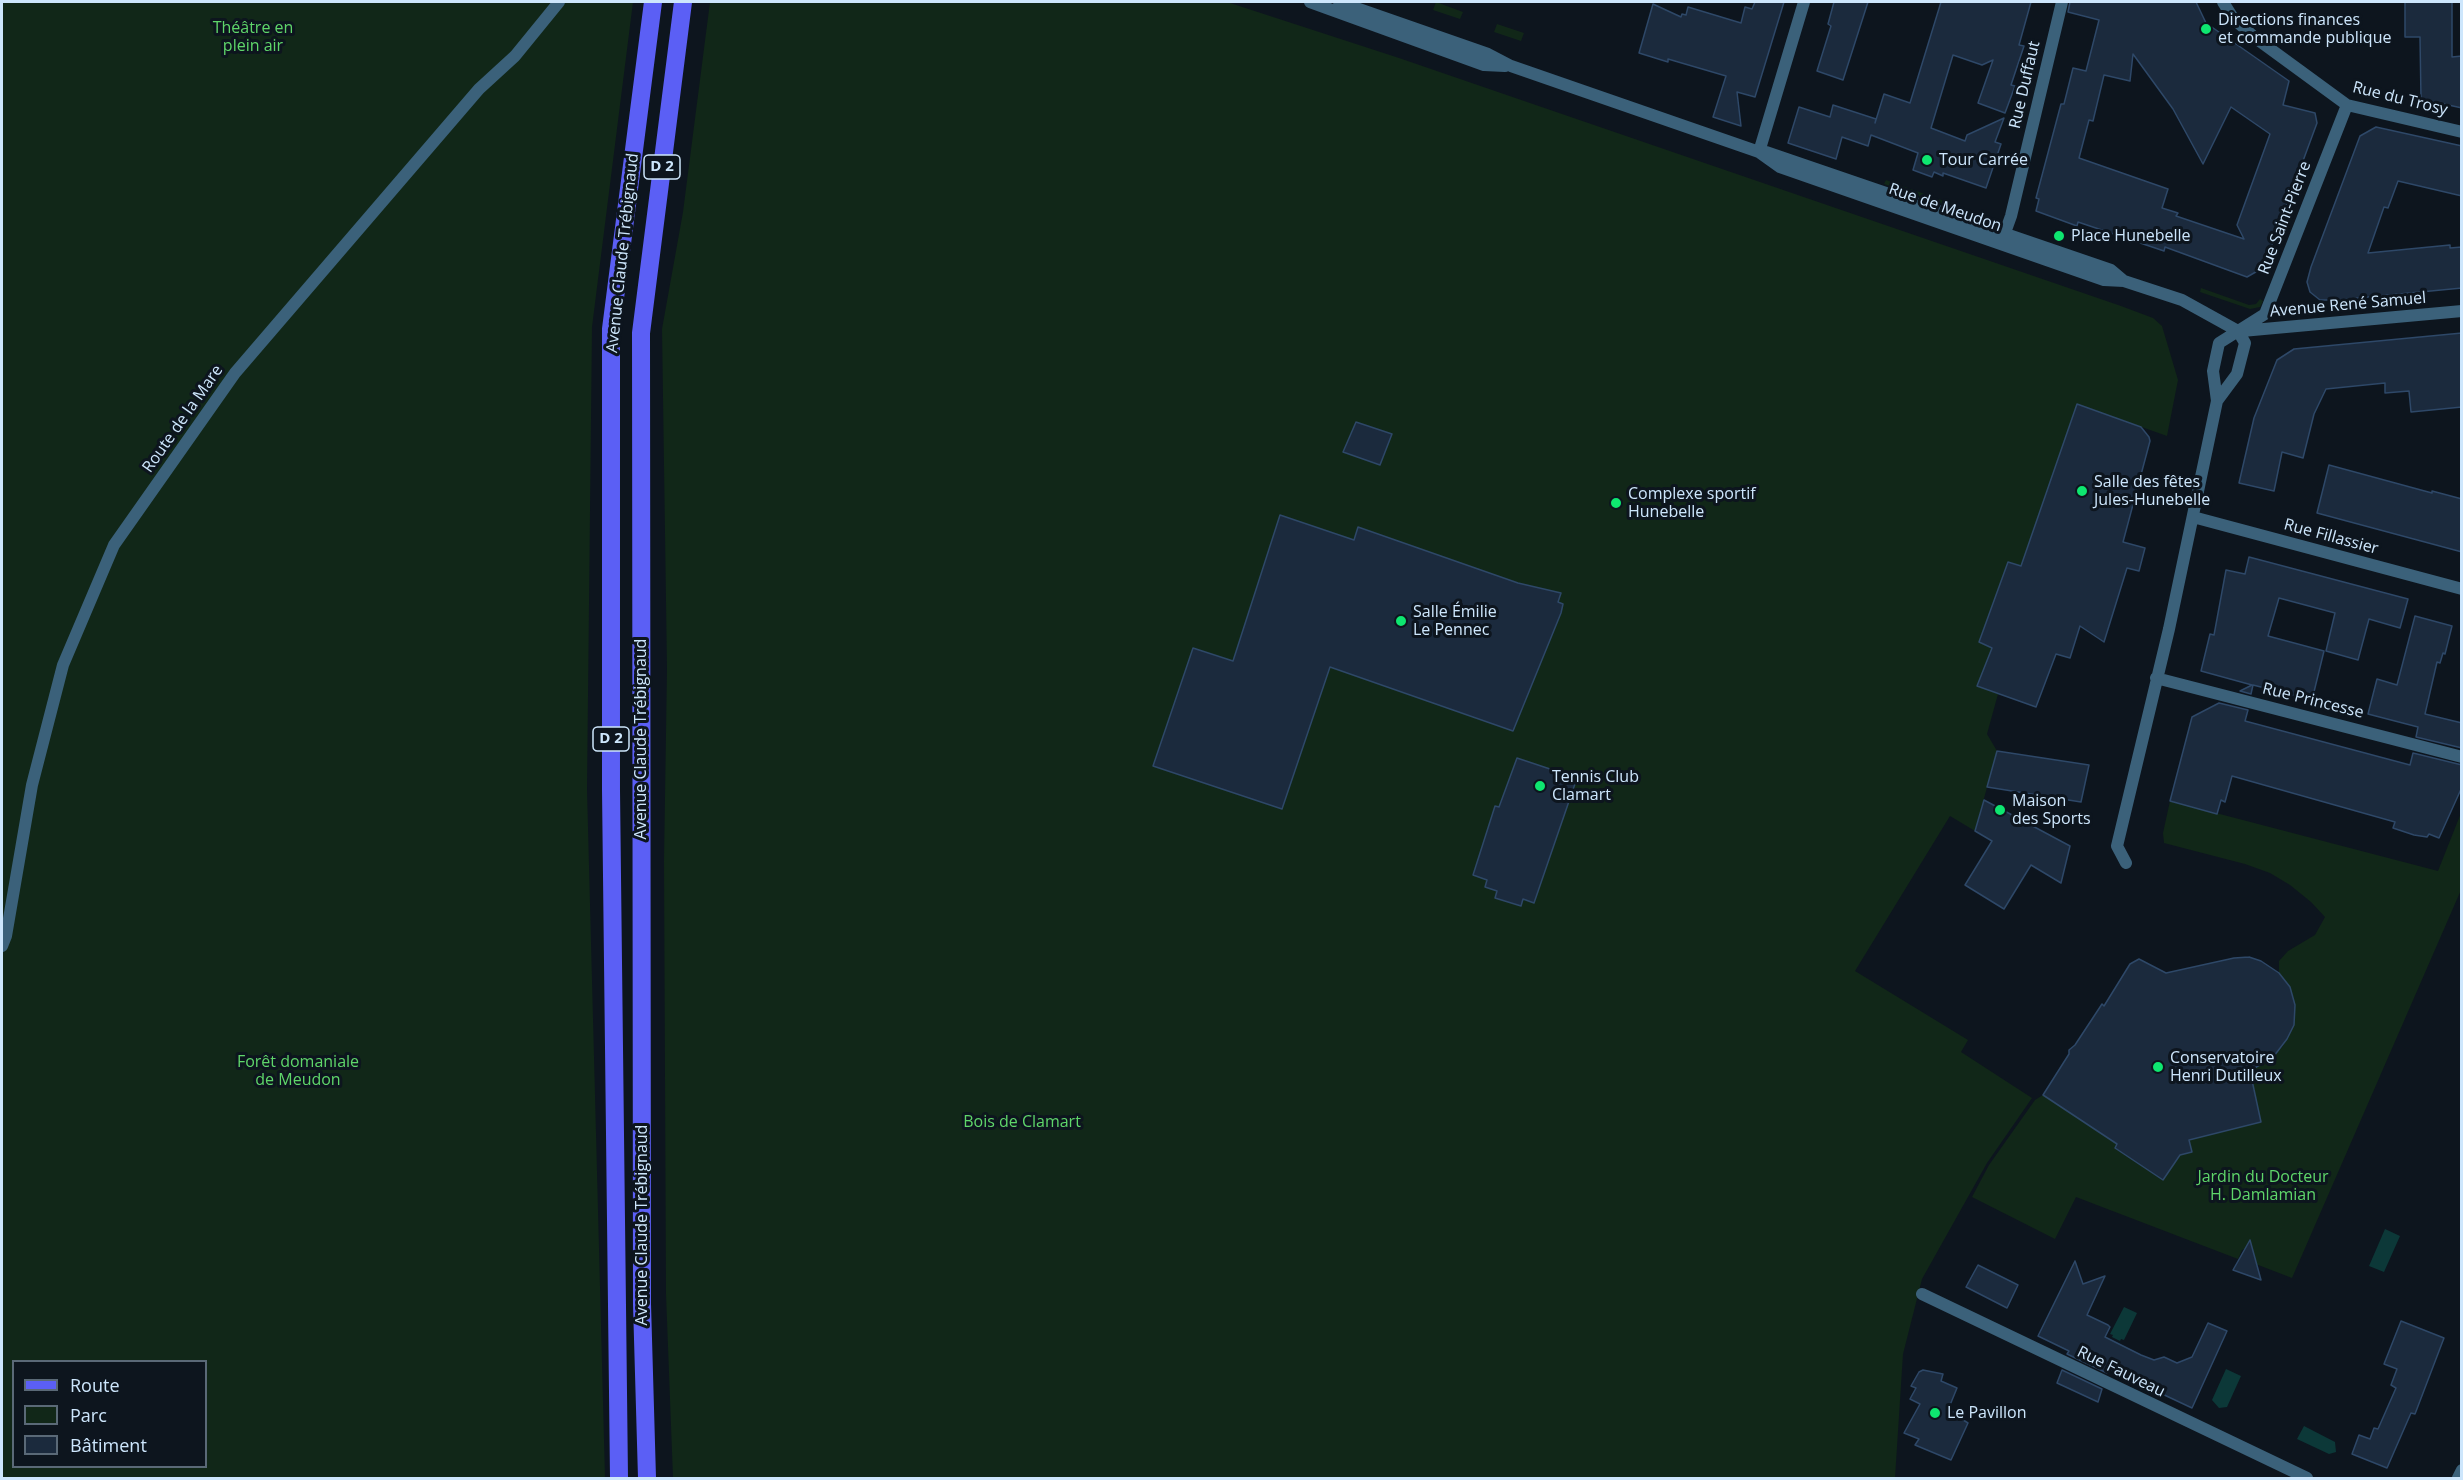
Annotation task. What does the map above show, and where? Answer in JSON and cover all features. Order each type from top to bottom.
[{"type":"main road","name":"Avenue Claude Trébignaud","points":[[619,1479],[611,802],[611,329],[653,2]]},
{"type":"main road","name":"Avenue Claude Trébignaud","points":[[647,1479],[642,1304],[641,333],[683,2]]},
{"type":"street","name":"Route de la Mare","points":[[2,946],[6,936],[32,785],[63,665],[114,545],[235,373],[479,89],[515,56],[559,2]]},
{"type":"street","name":"Rue de Meudon","points":[[1310,2],[1484,65],[1511,66]]},
{"type":"street","name":"Rue de Meudon","points":[[1339,2],[1488,54],[1511,66],[1759,152],[1780,167],[2003,240],[2104,280],[2124,281],[2182,300],[2238,331]]},
{"type":"street","points":[[1759,152],[1804,2]]},
{"type":"street","name":"Rue Duffaut","points":[[2003,240],[2062,2]]},
{"type":"street","name":"Rue du Trosy","points":[[2223,2],[2233,18],[2254,37],[2347,105],[2462,132]]},
{"type":"street","name":"Rue Saint-Pierre","points":[[2217,401],[2213,371],[2218,343],[2265,314],[2347,105]]},
{"type":"street","name":"Avenue René Samuel","points":[[2238,331],[2462,311]]},
{"type":"street","points":[[2126,863],[2117,846],[2193,517],[2217,401],[2237,374],[2245,343],[2238,331]]},
{"type":"street","name":"Rue Fillassier","points":[[2193,517],[2462,589]]},
{"type":"street","name":"Rue Princesse","points":[[2156,678],[2462,757]]},
{"type":"street","name":"Rue Fauveau","points":[[1922,1294],[2307,1479]]},
{"type":"street","points":[[2458,1479],[2462,1470]]},
{"type":"green space","name":"Forêt domaniale de Meudon","points":[[2,2],[633,2],[592,327],[587,789],[605,1478],[2,1478]]},
{"type":"green space","name":"Bois de Clamart","points":[[710,2],[1227,2],[1399,58],[2121,306],[2153,318],[2162,326],[2178,380],[2167,436],[2077,404],[2021,566],[2008,562],[1979,642],[1992,648],[1978,686],[1998,694],[1987,734],[1997,751],[1975,831],[1950,816],[1855,971],[1968,1040],[1961,1052],[2032,1098],[1987,1163],[1922,1279],[1903,1354],[1895,1478],[673,1478],[666,1294],[664,861],[667,669],[662,329],[683,212]]},
{"type":"green space","points":[[1436,2],[1463,12],[1460,19],[1433,10]]},
{"type":"green space","points":[[1497,24],[1524,33],[1521,41],[1494,32]]},
{"type":"green space","points":[[1886,180],[1980,214],[1979,217],[1884,184]]},
{"type":"green space","points":[[2201,288],[2249,305],[2256,304],[2260,299],[2263,301],[2260,307],[2250,309],[2200,292]]},
{"type":"green space","name":"Jardin du Docteur H. Damlamian","points":[[2170,801],[2438,871],[2461,813],[2461,890],[2292,1278],[2248,1261],[2247,1248],[2242,1250],[2238,1259],[2076,1197],[2055,1239],[1972,1197],[1989,1165],[2035,1100],[2043,1095],[2117,1144],[2115,1148],[2163,1179],[2189,1140],[2261,1122],[2250,1070],[2274,1056],[2283,1046],[2295,1017],[2293,996],[2279,973],[2279,961],[2288,951],[2315,935],[2325,917],[2290,885],[2270,873],[2245,864],[2164,843],[2163,833]]},
{"type":"shaded area","points":[[2385,1229],[2400,1236],[2384,1272],[2369,1266]]},
{"type":"shaded area","points":[[2124,1307],[2137,1313],[2124,1340],[2120,1341],[2110,1334]]},
{"type":"shaded area","points":[[2226,1369],[2241,1376],[2227,1407],[2219,1408],[2212,1400]]},
{"type":"shaded area","points":[[2304,1426],[2335,1442],[2336,1452],[2329,1454],[2297,1439]]},
{"type":"building","points":[[1755,2],[1784,2],[1755,97],[1737,92],[1741,126],[1713,117],[1726,76],[1639,53],[1653,4],[1681,17],[1682,14],[1686,15],[1688,7],[1741,23],[1745,7],[1752,9]]},
{"type":"building","points":[[1834,2],[1868,2],[1843,80],[1817,71],[1831,26],[1828,24]]},
{"type":"building","points":[[1941,2],[2031,2],[2019,45],[2024,46],[2011,85],[2015,86],[2005,113],[1978,103],[1993,60],[1982,65],[1953,55],[1931,128],[1965,141],[1967,135],[2004,118],[1995,142],[2001,144],[1986,188],[1943,173],[1943,176],[1934,172],[1932,177],[1913,170],[1918,153],[1871,135],[1868,146],[1842,137],[1836,159],[1788,143],[1799,107],[1830,117],[1833,105],[1876,119],[1875,123],[1884,94],[1910,103]]},
{"type":"building","points":[[2070,2],[2196,2],[2206,23],[2289,81],[2283,105],[2315,113],[2317,123],[2262,272],[2261,269],[2247,277],[2165,247],[2164,251],[2078,222],[2077,226],[2036,211],[2039,199],[2036,198],[2061,104],[2064,104],[2073,68],[2086,71],[2099,20],[2068,12]],"holes":[[[2133,54],[2173,109],[2203,164],[2231,107],[2270,134],[2237,225],[2244,239],[2176,216],[2178,213],[2162,208],[2168,189],[2079,158],[2089,120],[2093,121],[2104,75],[2130,81]]]},
{"type":"building","points":[[2405,2],[2452,2],[2452,57],[2462,56],[2462,108],[2421,99],[2420,37],[2405,37]]},
{"type":"building","points":[[2376,127],[2462,146],[2462,196],[2398,181],[2388,208],[2384,207],[2368,253],[2450,245],[2450,248],[2462,247],[2462,288],[2337,300],[2320,300],[2310,292],[2307,282],[2311,267],[2360,136]]},
{"type":"building","points":[[2462,333],[2462,407],[2411,412],[2409,391],[2385,393],[2385,383],[2326,389],[2314,414],[2303,458],[2282,452],[2274,491],[2239,483],[2254,418],[2277,360],[2294,349]]},
{"type":"building","points":[[2077,404],[2141,427],[2149,437],[2150,441],[2123,542],[2145,548],[2139,571],[2127,568],[2104,642],[2080,626],[2070,658],[2056,654],[2036,707],[1977,686],[1992,648],[1979,642],[2008,562],[2021,566]]},
{"type":"building","points":[[1356,422],[1392,434],[1380,465],[1343,452]]},
{"type":"building","points":[[2329,465],[2462,499],[2462,552],[2317,513]]},
{"type":"building","name":"Salle Émilie Le Pennec","points":[[1280,515],[1354,540],[1358,527],[1518,583],[1561,593],[1558,602],[1563,604],[1561,613],[1513,731],[1330,667],[1282,809],[1153,766],[1193,648],[1233,661]]},
{"type":"building","points":[[2249,557],[2408,599],[2400,628],[2369,619],[2358,660],[2326,651],[2335,613],[2279,598],[2268,636],[2324,651],[2312,700],[2253,685],[2251,694],[2240,691],[2252,685],[2201,671],[2210,634],[2214,635],[2226,570],[2245,574]]},
{"type":"building","points":[[2415,616],[2452,626],[2445,654],[2443,653],[2440,663],[2437,662],[2425,714],[2462,723],[2462,748],[2416,737],[2418,727],[2368,714],[2377,679],[2397,685]]},
{"type":"building","points":[[2219,703],[2248,710],[2245,721],[2410,765],[2413,753],[2462,765],[2462,787],[2439,838],[2429,834],[2427,837],[2414,835],[2393,828],[2395,822],[2232,776],[2225,802],[2221,800],[2217,814],[2170,801],[2192,717]]},
{"type":"building","points":[[1997,751],[2089,765],[2081,802],[1987,787]]},
{"type":"building","points":[[1517,758],[1577,778],[1534,903],[1523,899],[1521,906],[1495,898],[1497,891],[1485,887],[1487,880],[1473,875],[1495,806],[1499,807]]},
{"type":"building","points":[[1984,800],[2070,846],[2061,883],[2031,865],[2004,909],[1965,885],[1992,841],[1975,831]]},
{"type":"building","name":"Conservatoire Henri Dutilleux","points":[[2249,957],[2261,961],[2279,973],[2290,987],[2295,1005],[2294,1025],[2287,1039],[2274,1056],[2250,1071],[2261,1122],[2189,1140],[2192,1152],[2180,1155],[2163,1180],[2115,1148],[2117,1144],[2043,1095],[2069,1054],[2069,1050],[2075,1045],[2102,1004],[2104,1006],[2130,964],[2139,959],[2166,973],[2234,958]]},
{"type":"building","points":[[2250,1240],[2261,1280],[2233,1270]]},
{"type":"building","points":[[2075,1261],[2083,1284],[2105,1276],[2087,1315],[2110,1327],[2105,1337],[2141,1355],[2154,1360],[2164,1357],[2177,1363],[2192,1357],[2208,1323],[2227,1331],[2192,1408],[2109,1369],[2107,1373],[2067,1354],[2069,1351],[2038,1336]]},
{"type":"building","points":[[1978,1265],[2018,1285],[2007,1308],[1966,1287]]},
{"type":"building","points":[[2401,1321],[2444,1338],[2415,1414],[2411,1413],[2387,1468],[2352,1454],[2359,1435],[2370,1439],[2374,1428],[2378,1429],[2396,1388],[2391,1385],[2397,1369],[2384,1364]]},
{"type":"building","name":"Le Pavillon","points":[[1923,1370],[1943,1374],[1941,1381],[1957,1388],[1948,1410],[1961,1415],[1960,1418],[1968,1423],[1951,1460],[1915,1445],[1919,1439],[1904,1433],[1920,1404],[1910,1399],[1916,1388],[1911,1386],[1919,1372]]},
{"type":"building","points":[[2062,1370],[2102,1389],[2098,1402],[2057,1383]]},
{"type":"place","name":"Directions finances et commande publique","points":[[2206,29]]},
{"type":"place","name":"Tour Carrée","points":[[1927,160]]},
{"type":"place","name":"Place Hunebelle","points":[[2059,236]]},
{"type":"place","name":"Salle des fêtes Jules-Hunebelle","points":[[2082,491]]},
{"type":"place","name":"Complexe sportif Hunebelle","points":[[1616,503]]},
{"type":"place","name":"Salle Émilie Le Pennec","points":[[1401,621]]},
{"type":"place","name":"Tennis Club Clamart","points":[[1540,786]]},
{"type":"place","name":"Maison des Sports","points":[[2000,810]]},
{"type":"place","name":"Conservatoire Henri Dutilleux","points":[[2158,1067]]},
{"type":"place","name":"Le Pavillon","points":[[1935,1413]]},
{"type":"park label","name":"Théâtre en plein air","points":[[253,37]]}]
